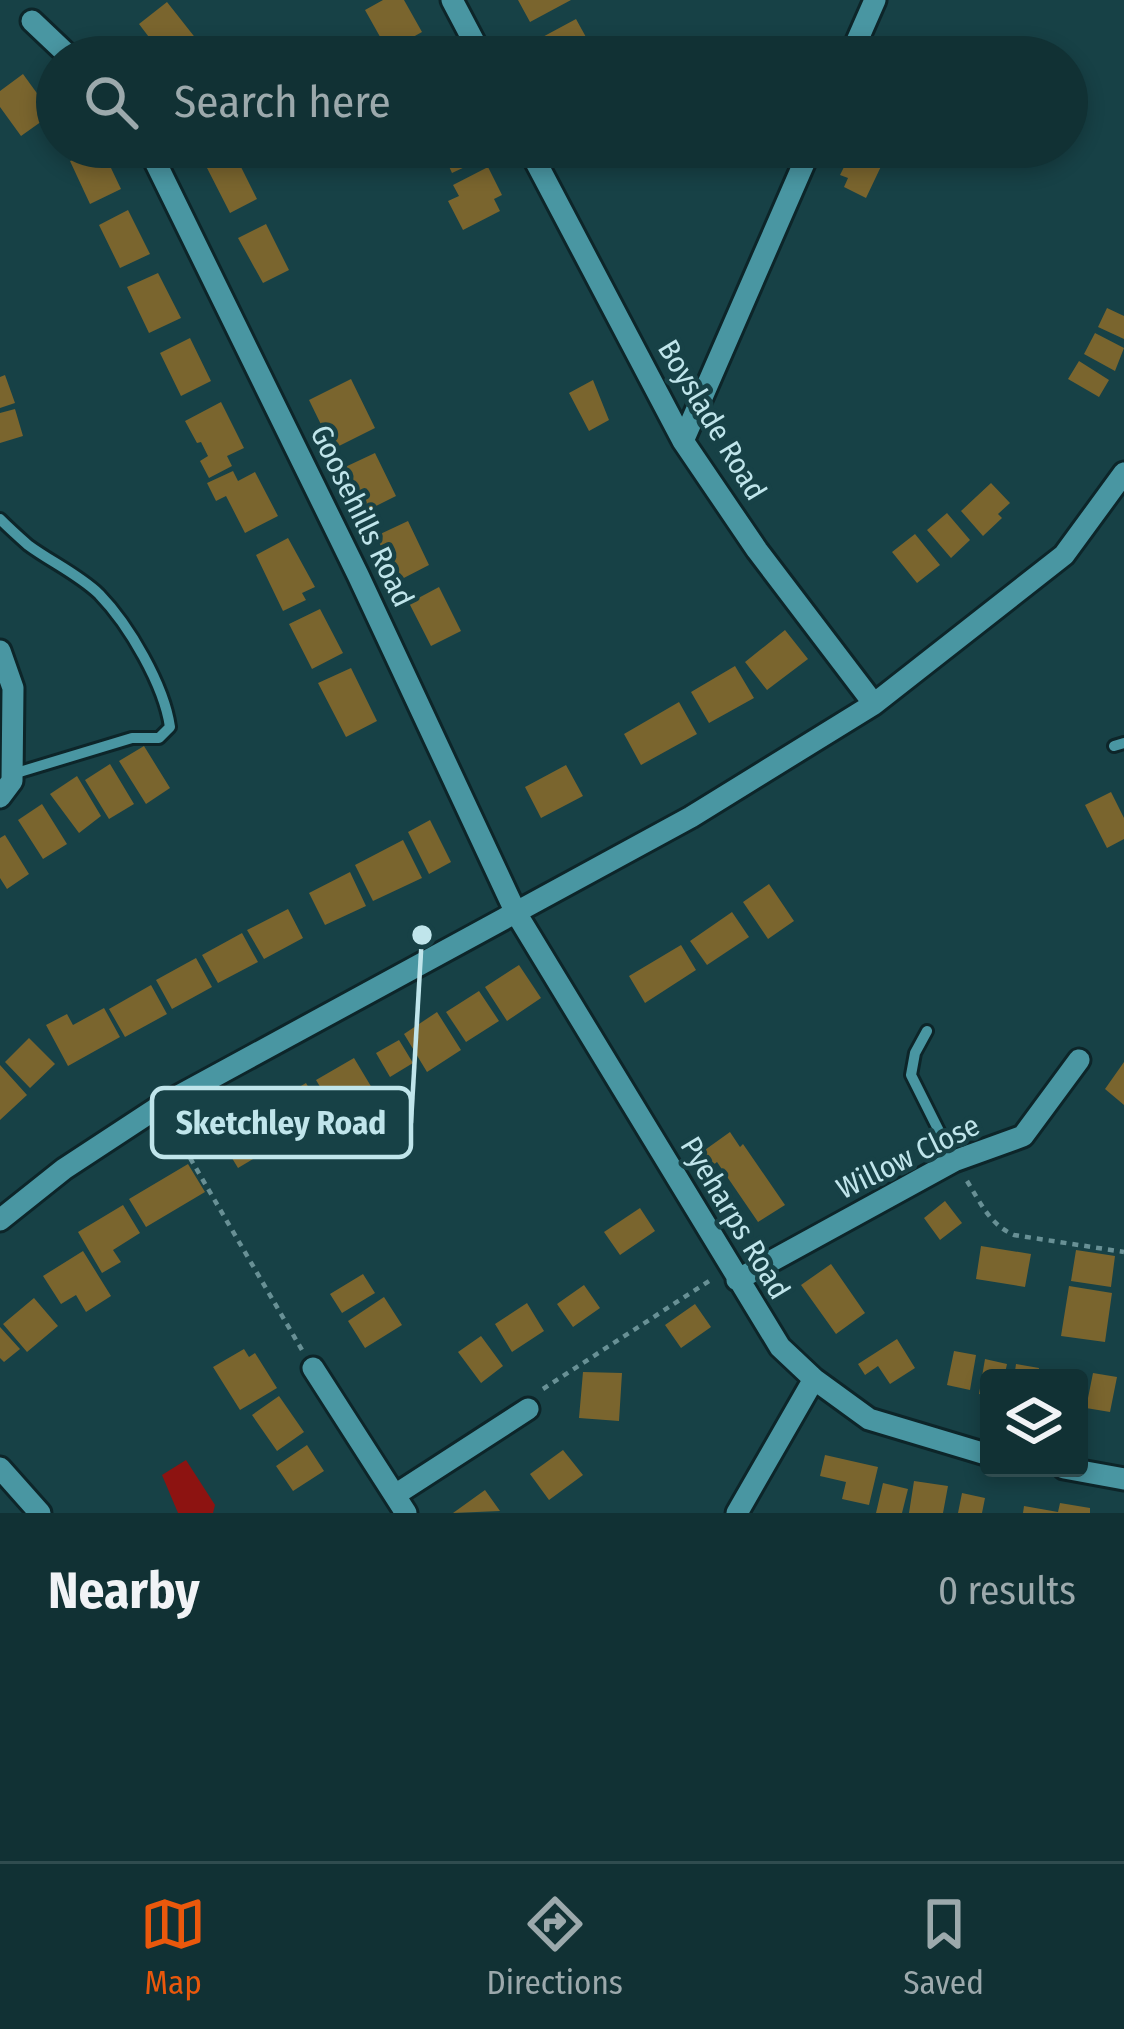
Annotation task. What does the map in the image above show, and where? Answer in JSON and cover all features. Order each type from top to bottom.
[{"type":"street","points":[[452,0],[471,36]]},
{"type":"street","points":[[859,36],[875,0]]},
{"type":"street","points":[[32,21],[48,36]]},
{"type":"street","name":"Goosehills Road","points":[[158,168],[358,575],[516,913]]},
{"type":"street","name":"Boyslade Road","points":[[539,168],[682,441],[757,550],[874,704]]},
{"type":"street","points":[[682,441],[802,168]]},
{"type":"street","points":[[0,1220],[64,1169],[160,1106],[691,817],[874,704],[1064,555],[1122,482]]},
{"type":"street","points":[[0,651],[13,688],[13,781],[0,797]]},
{"type":"street","name":"Pyeharps Road","points":[[516,913],[780,1348],[869,1418],[980,1452]]},
{"type":"street","name":"Willow Close","points":[[733,1274],[954,1160],[1023,1136],[1078,1060]]},
{"type":"street","points":[[313,1368],[401,1504],[528,1409]]},
{"type":"street","points":[[736,1513],[814,1379]]},
{"type":"street","points":[[0,1468],[40,1513]]},
{"type":"street","points":[[1088,1472],[1124,1479]]},
{"type":"lane","points":[[0,519],[82,580],[119,619],[167,709],[170,728],[159,738],[132,738],[13,774]]},
{"type":"lane","points":[[927,1031],[915,1053],[911,1075],[954,1160]]},
{"type":"path","points":[[160,1106],[313,1368]]},
{"type":"path","points":[[954,1160],[988,1216],[1004,1231],[1124,1252]]},
{"type":"path","points":[[528,1409],[546,1385],[733,1274]]},
{"type":"shaded area","points":[[186,1460],[215,1505],[213,1513],[178,1513],[162,1475]]},
{"type":"building","points":[[383,0],[404,0],[422,32],[380,36],[365,10]]},
{"type":"building","points":[[518,0],[571,0],[530,22]]},
{"type":"building","points":[[167,2],[194,36],[148,36],[139,24]]},
{"type":"building","points":[[576,19],[585,36],[544,36]]},
{"type":"building","points":[[23,74],[36,92],[36,125],[21,136],[0,107],[0,91]]},
{"type":"building","points":[[73,168],[111,168],[121,189],[90,204]]},
{"type":"building","points":[[207,168],[242,168],[257,199],[230,213]]},
{"type":"building","points":[[488,168],[502,195],[494,199],[500,211],[463,230],[448,201],[459,196],[453,185]]},
{"type":"building","points":[[844,168],[880,168],[866,198],[844,187],[848,178],[840,175]]},
{"type":"building","points":[[128,210],[150,254],[120,268],[99,225]]},
{"type":"building","points":[[266,224],[289,270],[263,283],[238,238]]},
{"type":"building","points":[[158,273],[181,318],[149,333],[127,287]]},
{"type":"building","points":[[1107,308],[1124,316],[1124,339],[1098,327]]},
{"type":"building","points":[[1095,333],[1124,348],[1115,371],[1084,354]]},
{"type":"building","points":[[190,338],[211,381],[181,396],[160,353]]},
{"type":"building","points":[[1079,361],[1109,380],[1099,397],[1068,379]]},
{"type":"building","points":[[5,375],[15,403],[0,408],[0,377]]},
{"type":"building","points":[[351,379],[375,428],[333,449],[309,400]]},
{"type":"building","points":[[593,380],[609,420],[589,431],[569,393]]},
{"type":"building","points":[[221,402],[244,448],[227,456],[232,466],[209,478],[200,461],[208,456],[185,421]]},
{"type":"building","points":[[15,409],[23,436],[0,443],[0,413]]},
{"type":"building","points":[[375,453],[396,496],[366,511],[343,468]]},
{"type":"building","points":[[233,471],[238,481],[255,472],[278,516],[245,533],[226,496],[216,501],[207,483]]},
{"type":"building","points":[[991,483],[1010,503],[983,536],[961,511]]},
{"type":"building","points":[[947,513],[970,540],[951,558],[927,530]]},
{"type":"building","points":[[408,521],[429,565],[398,581],[376,536]]},
{"type":"building","points":[[915,534],[940,565],[917,583],[892,552]]},
{"type":"building","points":[[288,538],[315,587],[302,593],[306,600],[283,611],[256,555]]},
{"type":"building","points":[[439,587],[461,631],[431,646],[409,603]]},
{"type":"building","points":[[320,609],[343,653],[312,669],[289,624]]},
{"type":"building","points":[[785,630],[808,659],[767,690],[745,662]]},
{"type":"building","points":[[735,666],[754,698],[709,723],[691,692]]},
{"type":"building","points":[[351,668],[377,721],[346,737],[318,683]]},
{"type":"building","points":[[679,702],[697,734],[641,765],[624,734]]},
{"type":"building","points":[[144,746],[170,788],[146,804],[119,761]]},
{"type":"building","points":[[110,764],[134,804],[109,819],[85,780]]},
{"type":"building","points":[[566,765],[583,796],[541,818],[525,787]]},
{"type":"building","points":[[77,776],[101,816],[79,833],[50,794]]},
{"type":"building","points":[[1111,792],[1124,818],[1124,839],[1107,848],[1085,805]]},
{"type":"building","points":[[42,804],[67,844],[43,859],[18,820]]},
{"type":"building","points":[[430,820],[451,862],[429,874],[408,832]]},
{"type":"building","points":[[5,835],[29,874],[7,889],[0,878],[0,838]]},
{"type":"building","points":[[403,840],[422,878],[373,901],[355,865]]},
{"type":"building","points":[[350,872],[366,906],[325,925],[309,893]]},
{"type":"building","points":[[769,884],[794,921],[768,939],[743,902]]},
{"type":"building","points":[[288,909],[303,938],[264,959],[247,930]]},
{"type":"building","points":[[732,912],[749,937],[707,965],[690,941]]},
{"type":"building","points":[[242,933],[258,962],[218,983],[202,955]]},
{"type":"building","points":[[681,945],[696,970],[645,1003],[629,976]]},
{"type":"building","points":[[196,958],[212,987],[172,1009],[156,980]]},
{"type":"building","points":[[519,965],[541,998],[507,1021],[485,987]]},
{"type":"building","points":[[151,985],[167,1014],[125,1037],[109,1009]]},
{"type":"building","points":[[479,991],[499,1021],[466,1042],[446,1012]]},
{"type":"building","points":[[104,1008],[120,1037],[68,1066],[46,1025],[67,1014],[73,1025]]},
{"type":"building","points":[[437,1012],[461,1050],[427,1072],[404,1034]]},
{"type":"building","points":[[29,1038],[55,1064],[30,1088],[5,1062]]},
{"type":"building","points":[[399,1040],[413,1063],[390,1077],[376,1053]]},
{"type":"building","points":[[354,1058],[372,1088],[334,1110],[316,1080]]},
{"type":"building","points":[[1124,1062],[1124,1105],[1105,1089]]},
{"type":"building","points":[[0,1065],[27,1095],[0,1120]]},
{"type":"building","points":[[306,1083],[331,1126],[291,1149],[267,1106]]},
{"type":"building","points":[[256,1113],[275,1146],[238,1168],[218,1135]]},
{"type":"building","points":[[730,1132],[785,1205],[758,1222],[717,1162],[712,1166],[702,1152]]},
{"type":"building","points":[[188,1164],[205,1192],[146,1227],[129,1199]]},
{"type":"building","points":[[945,1201],[962,1223],[940,1240],[924,1218]]},
{"type":"building","points":[[123,1205],[140,1233],[113,1250],[121,1262],[102,1273],[78,1232]]},
{"type":"building","points":[[640,1208],[655,1231],[620,1255],[604,1232]]},
{"type":"building","points":[[981,1246],[1031,1254],[1025,1287],[976,1279]]},
{"type":"building","points":[[1076,1250],[1115,1256],[1111,1287],[1071,1281]]},
{"type":"building","points":[[83,1251],[111,1296],[86,1312],[76,1295],[61,1304],[43,1276]]},
{"type":"building","points":[[831,1264],[865,1313],[836,1334],[801,1285]]},
{"type":"building","points":[[363,1274],[375,1293],[342,1313],[330,1294]]},
{"type":"building","points":[[584,1285],[600,1308],[573,1327],[557,1304]]},
{"type":"building","points":[[1069,1286],[1112,1293],[1105,1342],[1061,1336]]},
{"type":"building","points":[[384,1297],[402,1325],[365,1348],[348,1321]]},
{"type":"building","points":[[34,1298],[58,1326],[27,1352],[3,1324]]},
{"type":"building","points":[[527,1303],[544,1331],[512,1352],[495,1324]]},
{"type":"building","points":[[695,1304],[711,1327],[681,1348],[665,1325]]},
{"type":"building","points":[[0,1327],[20,1349],[4,1362],[0,1358]]},
{"type":"building","points":[[481,1336],[503,1366],[481,1383],[458,1352]]},
{"type":"building","points":[[897,1339],[915,1368],[890,1384],[878,1366],[865,1375],[858,1364]]},
{"type":"building","points":[[244,1349],[249,1357],[255,1353],[277,1388],[240,1410],[213,1367]]},
{"type":"building","points":[[954,1351],[976,1355],[970,1390],[947,1385]]},
{"type":"building","points":[[985,1359],[1007,1364],[1006,1369],[983,1369]]},
{"type":"building","points":[[583,1372],[622,1373],[619,1421],[579,1418]]},
{"type":"building","points":[[1093,1373],[1117,1377],[1110,1412],[1088,1408]]},
{"type":"building","points":[[279,1396],[304,1432],[277,1451],[252,1415]]},
{"type":"building","points":[[307,1445],[324,1471],[293,1491],[276,1466]]},
{"type":"building","points":[[563,1450],[583,1475],[549,1500],[530,1474]]},
{"type":"building","points":[[825,1455],[878,1467],[869,1505],[842,1499],[846,1482],[820,1476]]},
{"type":"building","points":[[914,1481],[948,1486],[943,1513],[909,1513]]},
{"type":"building","points":[[883,1483],[908,1489],[902,1513],[876,1513]]},
{"type":"building","points":[[485,1490],[500,1511],[453,1513]]},
{"type":"building","points":[[962,1493],[985,1498],[982,1513],[958,1513]]},
{"type":"building","points":[[1060,1503],[1090,1508],[1090,1513],[1023,1513],[1024,1506],[1058,1512]]},
{"type":"place","name":"Sketchley Road","points":[[422,935]]}]
